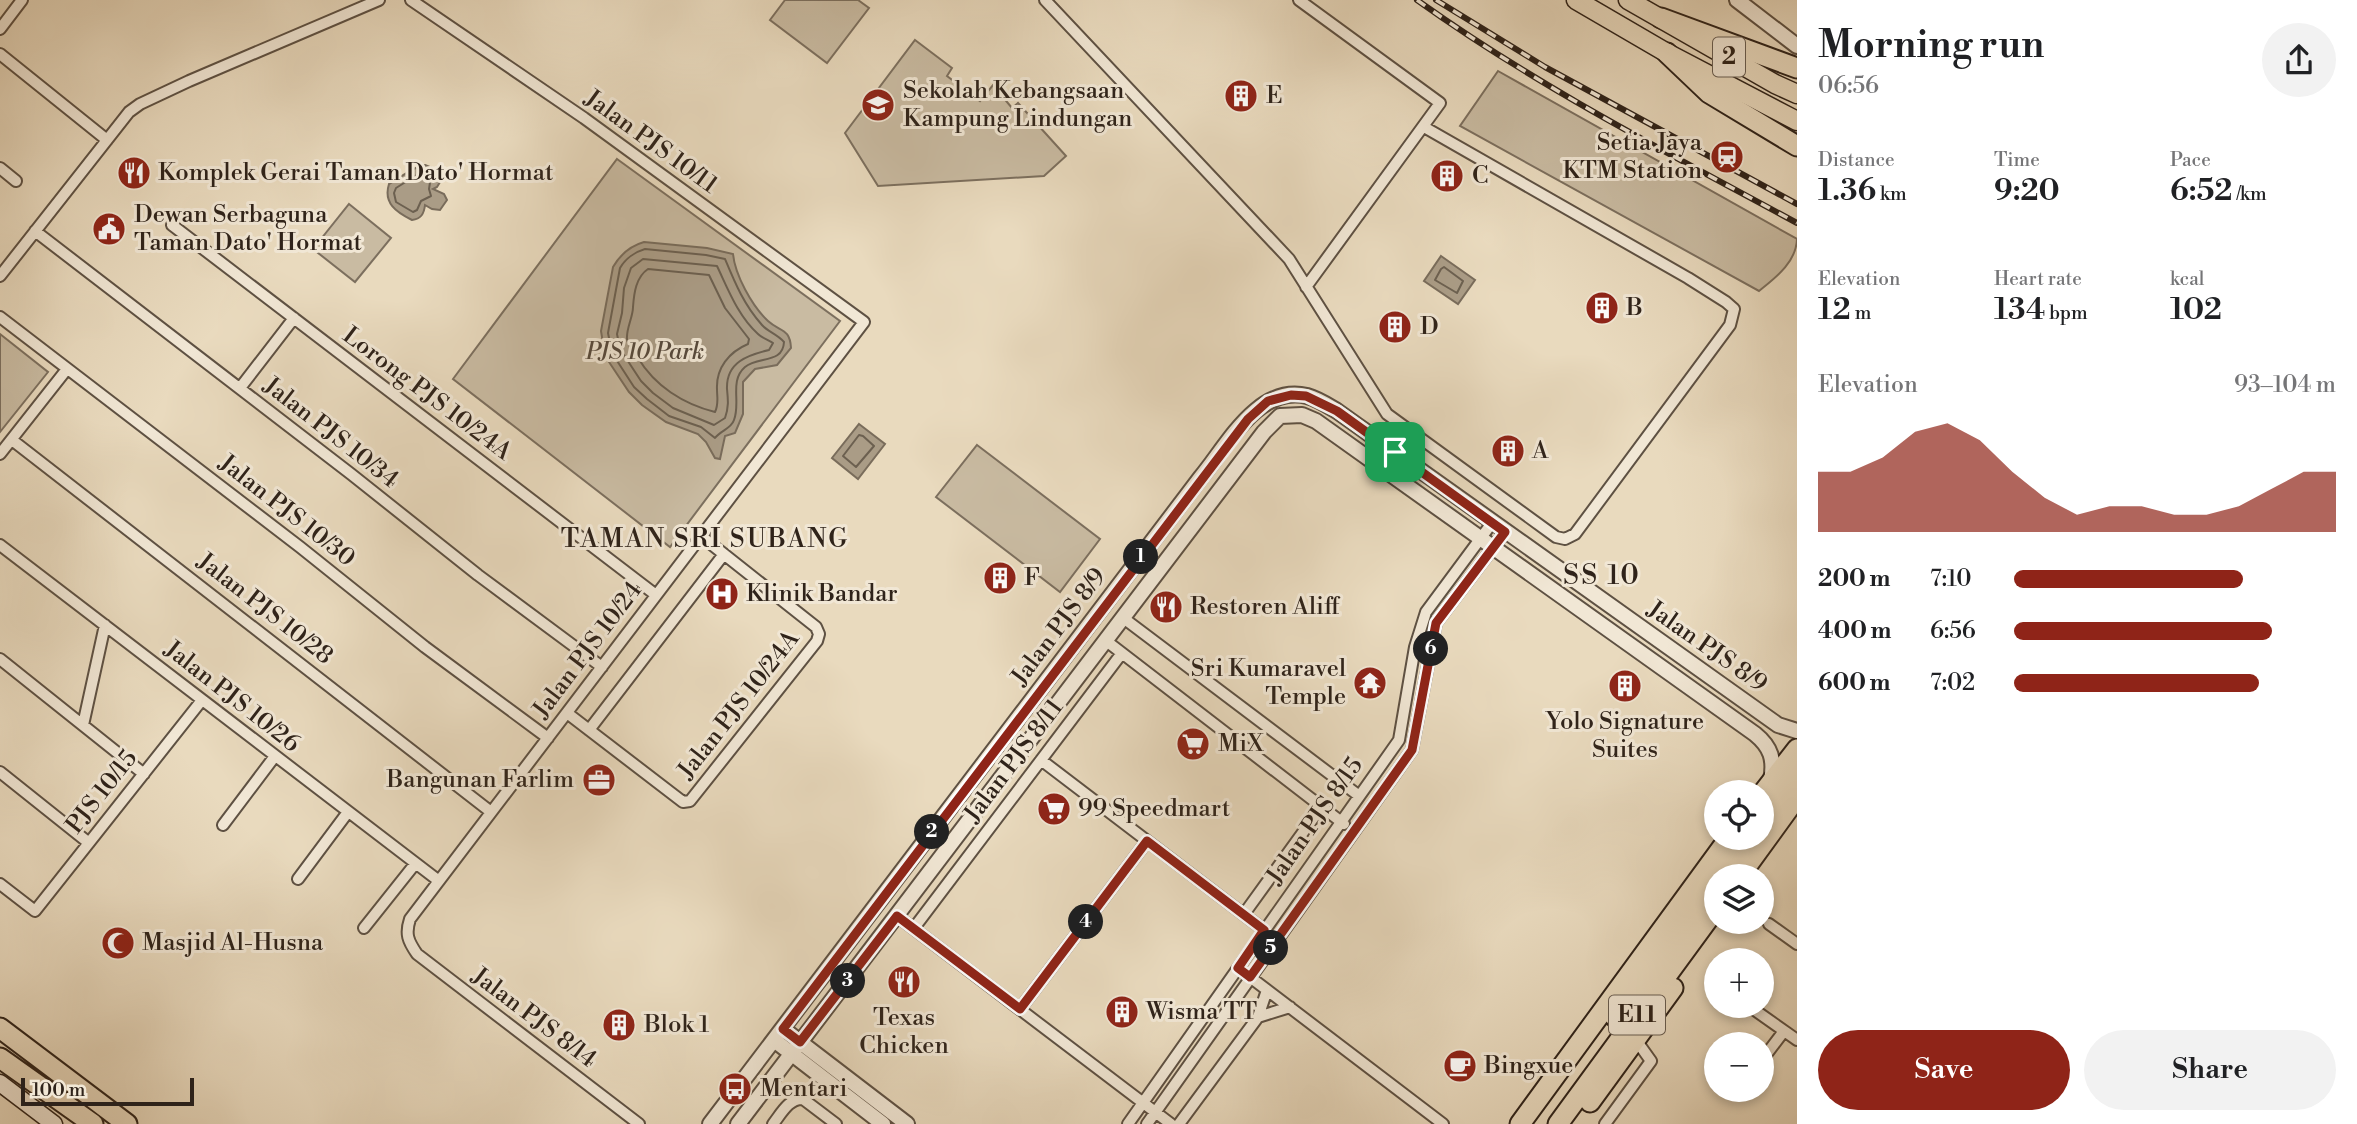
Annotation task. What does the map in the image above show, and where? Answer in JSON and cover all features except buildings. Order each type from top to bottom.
[{"type":"highway","name":"2","points":[[1576,0],[1667,53],[1797,121]]},
{"type":"highway","name":"2","points":[[1628,0],[1797,94]]},
{"type":"highway","points":[[1661,18],[1797,68]]},
{"type":"highway","points":[[1667,53],[1709,93],[1797,146]]},
{"type":"highway","points":[[1773,780],[1797,750]]},
{"type":"highway","points":[[1774,804],[1797,773]]},
{"type":"highway","name":"E11","points":[[1743,858],[1797,797]]},
{"type":"highway","points":[[1520,1124],[1625,982],[1743,858],[1797,818]]},
{"type":"highway","name":"E11","points":[[1534,1124],[1704,898]]},
{"type":"highway","name":"E11","points":[[1558,1124],[1704,925]]},
{"type":"highway","points":[[1574,1124],[1712,934]]},
{"type":"highway","points":[[1588,1053],[1625,982]]},
{"type":"highway","points":[[0,1028],[127,1124]]},
{"type":"highway","points":[[0,1058],[93,1124]]},
{"type":"main road","points":[[0,1083],[54,1124]]},
{"type":"street","points":[[0,29],[22,0]]},
{"type":"street","points":[[0,276],[129,112],[140,104],[379,0]]},
{"type":"street","name":"Jalan PJS 10/11","points":[[411,0],[584,118],[864,322]]},
{"type":"street","points":[[1045,0],[1289,259],[1387,414],[1556,537],[1570,537],[1575,534],[1730,325],[1734,309],[1688,278],[1424,127]]},
{"type":"street","points":[[1299,0],[1440,103],[1306,287]]},
{"type":"street","points":[[1737,0],[1797,46]]},
{"type":"street","points":[[0,54],[107,140]]},
{"type":"street","points":[[0,168],[16,181]]},
{"type":"street","name":"Lorong PJS 10/24A","points":[[172,225],[656,595]]},
{"type":"street","name":"Jalan PJS 10/34","points":[[35,231],[478,575],[602,667]]},
{"type":"street","name":"Jalan PJS 10/30","points":[[0,317],[300,547],[425,647],[548,738]]},
{"type":"street","points":[[240,388],[294,318]]},
{"type":"street","name":"Jalan PJS 10/24","points":[[408,942],[406,931],[410,919],[864,322]]},
{"type":"street","points":[[0,454],[67,369]]},
{"type":"street","name":"Jalan PJS 8/9","points":[[710,1124],[1248,419],[1268,401],[1291,395],[1319,400],[1778,725],[1797,731]]},
{"type":"street","points":[[1268,401],[1287,414]]},
{"type":"street","name":"Jalan PJS 8/9","points":[[738,1124],[1271,422],[1287,414],[1302,415],[1316,421],[1764,741],[1773,759],[1769,780]]},
{"type":"street","points":[[1395,452],[1410,433]]},
{"type":"street","name":"Jalan PJS 10/28","points":[[12,440],[491,812]]},
{"type":"street","points":[[1164,528],[1182,541]]},
{"type":"street","name":"Jalan PJS 8/15","points":[[1128,1124],[1399,740],[1415,647],[1426,612],[1481,538],[1499,528]]},
{"type":"street","name":"Jalan PJS 8/15","points":[[1147,1124],[1412,750],[1436,623],[1493,547],[1499,528]]},
{"type":"street","name":"Jalan PJS 10/24A","points":[[567,713],[683,802],[690,801],[817,641],[819,634],[816,627],[701,536]]},
{"type":"street","name":"Jalan PJS 10/26","points":[[0,545],[439,881]]},
{"type":"street","points":[[589,730],[724,554]]},
{"type":"street","points":[[1122,618],[1358,795]]},
{"type":"street","points":[[83,725],[105,625]]},
{"type":"street","points":[[1105,640],[1354,832]]},
{"type":"street","name":"Jalan PJS 8/11","points":[[914,928],[1122,653]]},
{"type":"street","points":[[0,659],[144,774]]},
{"type":"street","name":"PJS 10/15","points":[[0,884],[35,911],[202,700]]},
{"type":"street","points":[[223,825],[275,756]]},
{"type":"street","points":[[1041,760],[1264,930]]},
{"type":"street","points":[[0,772],[89,843]]},
{"type":"street","points":[[1244,914],[1322,807]]},
{"type":"street","points":[[298,879],[348,813]]},
{"type":"street","points":[[1020,1009],[1147,841]]},
{"type":"street","points":[[364,928],[415,863]]},
{"type":"street","points":[[897,916],[1171,1124]]},
{"type":"street","points":[[1774,928],[1797,944]]},
{"type":"street","name":"Jalan PJS 8/14","points":[[408,942],[417,954],[639,1124]]},
{"type":"street","points":[[1238,968],[1443,1124]]},
{"type":"street","points":[[1181,1121],[1258,1017],[1267,990]]},
{"type":"street","points":[[1258,1017],[1290,1007]]},
{"type":"street","points":[[1766,1018],[1797,1041]]},
{"type":"street","points":[[1774,1044],[1784,1031]]},
{"type":"street","points":[[778,1034],[883,1124]]},
{"type":"street","points":[[1605,1124],[1651,1061],[1636,1040]]},
{"type":"street","points":[[796,1048],[907,1124]]},
{"type":"street","points":[[773,1124],[792,1100],[797,1098],[803,1099],[836,1124]]},
{"type":"green space","points":[[785,0],[858,0],[869,8],[827,63],[770,20]]},
{"type":"green space","points":[[915,40],[952,68],[947,76],[980,101],[993,85],[1012,108],[1018,103],[1066,156],[1044,176],[878,186],[845,133]]},
{"type":"green space","points":[[1498,71],[1797,239],[1789,263],[1759,291],[1460,126]]},
{"type":"green space","name":"PJS 10 Park","points":[[617,159],[840,321],[670,547],[453,379]]},
{"type":"green space","points":[[349,204],[391,238],[355,282],[313,249]]},
{"type":"green space","points":[[0,334],[48,372],[0,432]]},
{"type":"green space","points":[[977,445],[1100,539],[1060,592],[936,497]]},
{"type":"water","points":[[425,165],[437,170],[440,182],[433,189],[444,194],[447,200],[440,210],[425,205],[422,216],[412,220],[389,202],[389,184]]},
{"type":"water","points":[[644,242],[707,248],[733,254],[745,290],[756,307],[768,321],[789,337],[791,348],[777,365],[755,369],[743,382],[743,414],[735,433],[725,436],[720,459],[715,458],[698,434],[666,422],[642,405],[629,392],[605,356],[601,331],[613,267],[626,252]]},
{"type":"water","points":[[1441,256],[1475,280],[1458,304],[1424,281]]},
{"type":"water","points":[[859,424],[885,444],[858,479],[832,458]]},
{"type":"railway","points":[[1417,0],[1556,90],[1797,223]]},
{"type":"railway","points":[[1436,0],[1545,67],[1797,204]]},
{"type":"place","name":"E","points":[[1241,96]]},
{"type":"place","name":"Sekolah Kebangsaan Kampung Lindungan","points":[[878,105]]},
{"type":"place","name":"Setia Jaya KTM Station","points":[[1727,157]]},
{"type":"place","name":"Komplek Gerai Taman Dato' Hormat","points":[[134,173]]},
{"type":"place","name":"C","points":[[1447,176]]},
{"type":"place","name":"Dewan Serbaguna Taman Dato' Hormat","points":[[109,229]]},
{"type":"place","name":"B","points":[[1602,308]]},
{"type":"place","name":"D","points":[[1395,327]]},
{"type":"place","name":"A","points":[[1508,451]]},
{"type":"place","name":"F","points":[[1000,578]]},
{"type":"place","name":"Klinik Bandar","points":[[722,594]]},
{"type":"place","name":"Restoren Aliff","points":[[1166,607]]},
{"type":"place","name":"Sri Kumaravel Temple","points":[[1370,683]]},
{"type":"place","name":"Yolo Signature Suites","points":[[1625,686]]},
{"type":"place","name":"MiX","points":[[1193,744]]},
{"type":"place","name":"Bangunan Farlim","points":[[599,780]]},
{"type":"place","name":"99 Speedmart","points":[[1054,809]]},
{"type":"place","name":"Masjid Al-Husna","points":[[118,943]]},
{"type":"place","name":"Texas Chicken","points":[[904,982]]},
{"type":"place","name":"Wisma TT","points":[[1122,1012]]},
{"type":"place","name":"Blok 1","points":[[619,1025]]},
{"type":"place","name":"Bingxue","points":[[1460,1066]]},
{"type":"place","name":"Mentari","points":[[735,1089]]},
{"type":"district","name":"TAMAN SRI SUBANG","points":[[705,539]]},
{"type":"district","name":"SS 10","points":[[1602,575]]},
{"type":"route","points":[[1291,395],[1319,400],[1395,452],[1505,532],[1436,623],[1412,750],[1250,977],[1238,968],[1264,930],[1147,841],[1020,1009],[897,916],[800,1042],[783,1029],[1201,477],[1259,408],[1268,401],[1291,395]]}]
